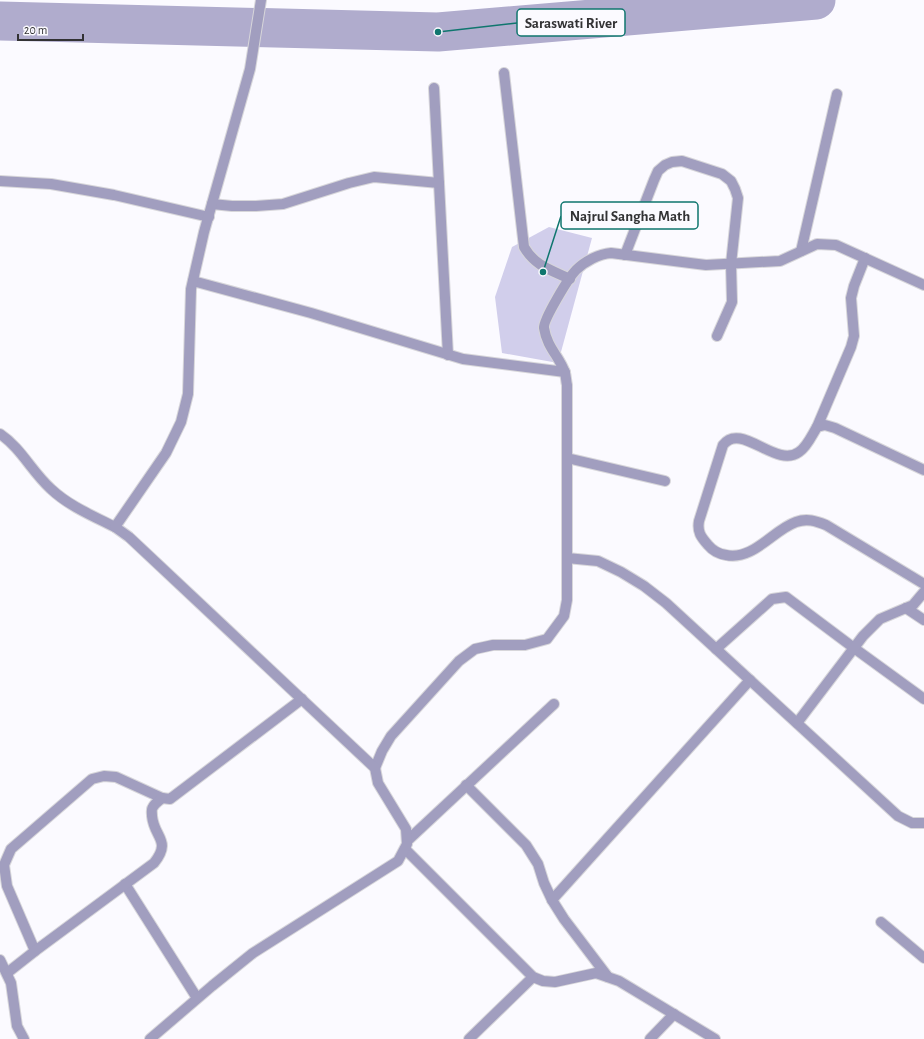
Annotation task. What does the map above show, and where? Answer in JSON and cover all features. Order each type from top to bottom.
[{"type":"street","points":[[115,527],[166,453],[181,422],[188,394],[191,289],[212,204],[250,68],[261,0]]},
{"type":"street","points":[[504,73],[524,247],[533,260],[544,267],[570,279]]},
{"type":"street","points":[[434,88],[448,356]]},
{"type":"street","points":[[801,251],[837,94]]},
{"type":"street","points":[[625,255],[658,171],[665,165],[672,162],[682,162],[722,174],[731,181],[738,198],[731,264],[732,302],[717,336]]},
{"type":"street","points":[[212,204],[256,206],[283,204],[349,183],[374,177],[439,183]]},
{"type":"street","points":[[0,181],[57,185],[209,217]]},
{"type":"street","points":[[715,1039],[619,981],[608,977],[596,973],[555,982],[543,981],[533,977],[406,845],[406,829],[378,783],[375,768],[382,751],[391,736],[459,661],[476,649],[493,645],[525,645],[547,639],[564,616],[567,600],[567,385],[565,372],[548,344],[544,326],[548,312],[576,270],[600,255],[611,253],[706,265],[731,264],[780,260],[817,244],[836,245],[924,285]]},
{"type":"street","points":[[865,258],[851,298],[854,336],[851,347],[817,427],[801,452],[793,456],[783,456],[742,439],[734,437],[727,439],[723,445],[698,521],[698,529],[700,536],[711,549],[720,554],[734,557],[744,555],[794,522],[804,519],[816,521],[826,525],[924,584]]},
{"type":"street","points":[[193,281],[311,313],[448,356],[565,372]]},
{"type":"street","points":[[817,427],[825,425],[835,428],[924,470]]},
{"type":"street","points":[[0,434],[26,458],[49,488],[62,499],[115,527],[129,537],[375,768]]},
{"type":"street","points":[[567,458],[665,481]]},
{"type":"street","points":[[567,558],[598,561],[621,572],[644,586],[666,603],[898,816],[912,823],[924,823]]},
{"type":"street","points":[[797,723],[863,636],[880,620],[913,605],[924,592]]},
{"type":"street","points":[[716,649],[772,599],[786,597],[924,699]]},
{"type":"street","points":[[906,608],[924,620]]},
{"type":"street","points":[[552,900],[750,680]]},
{"type":"street","points":[[35,950],[7,886],[4,865],[11,849],[92,779],[104,776],[116,777],[162,798],[170,799],[176,796],[302,699]]},
{"type":"street","points":[[150,1039],[197,998],[253,953],[398,861],[406,845],[466,785],[554,704]]},
{"type":"street","points":[[466,785],[526,845],[538,864],[544,883],[552,900],[564,919],[608,977]]},
{"type":"street","points":[[7,973],[35,950],[154,863],[159,856],[162,847],[161,838],[153,824],[152,811],[153,807],[162,798]]},
{"type":"street","points":[[125,884],[197,998]]},
{"type":"street","points":[[881,922],[924,958]]},
{"type":"street","points":[[0,960],[7,973],[17,1026],[24,1039]]},
{"type":"street","points":[[469,1039],[533,977]]},
{"type":"street","points":[[650,1039],[674,1014]]},
{"type":"shaded area","points":[[549,227],[592,238],[558,363],[502,353],[495,297],[512,247]]},
{"type":"waterway","points":[[0,21],[438,32],[816,0]]},
{"type":"place","name":"Saraswati River","points":[[438,32]]},
{"type":"place","name":"Najrul Sangha Math","points":[[543,272]]}]
